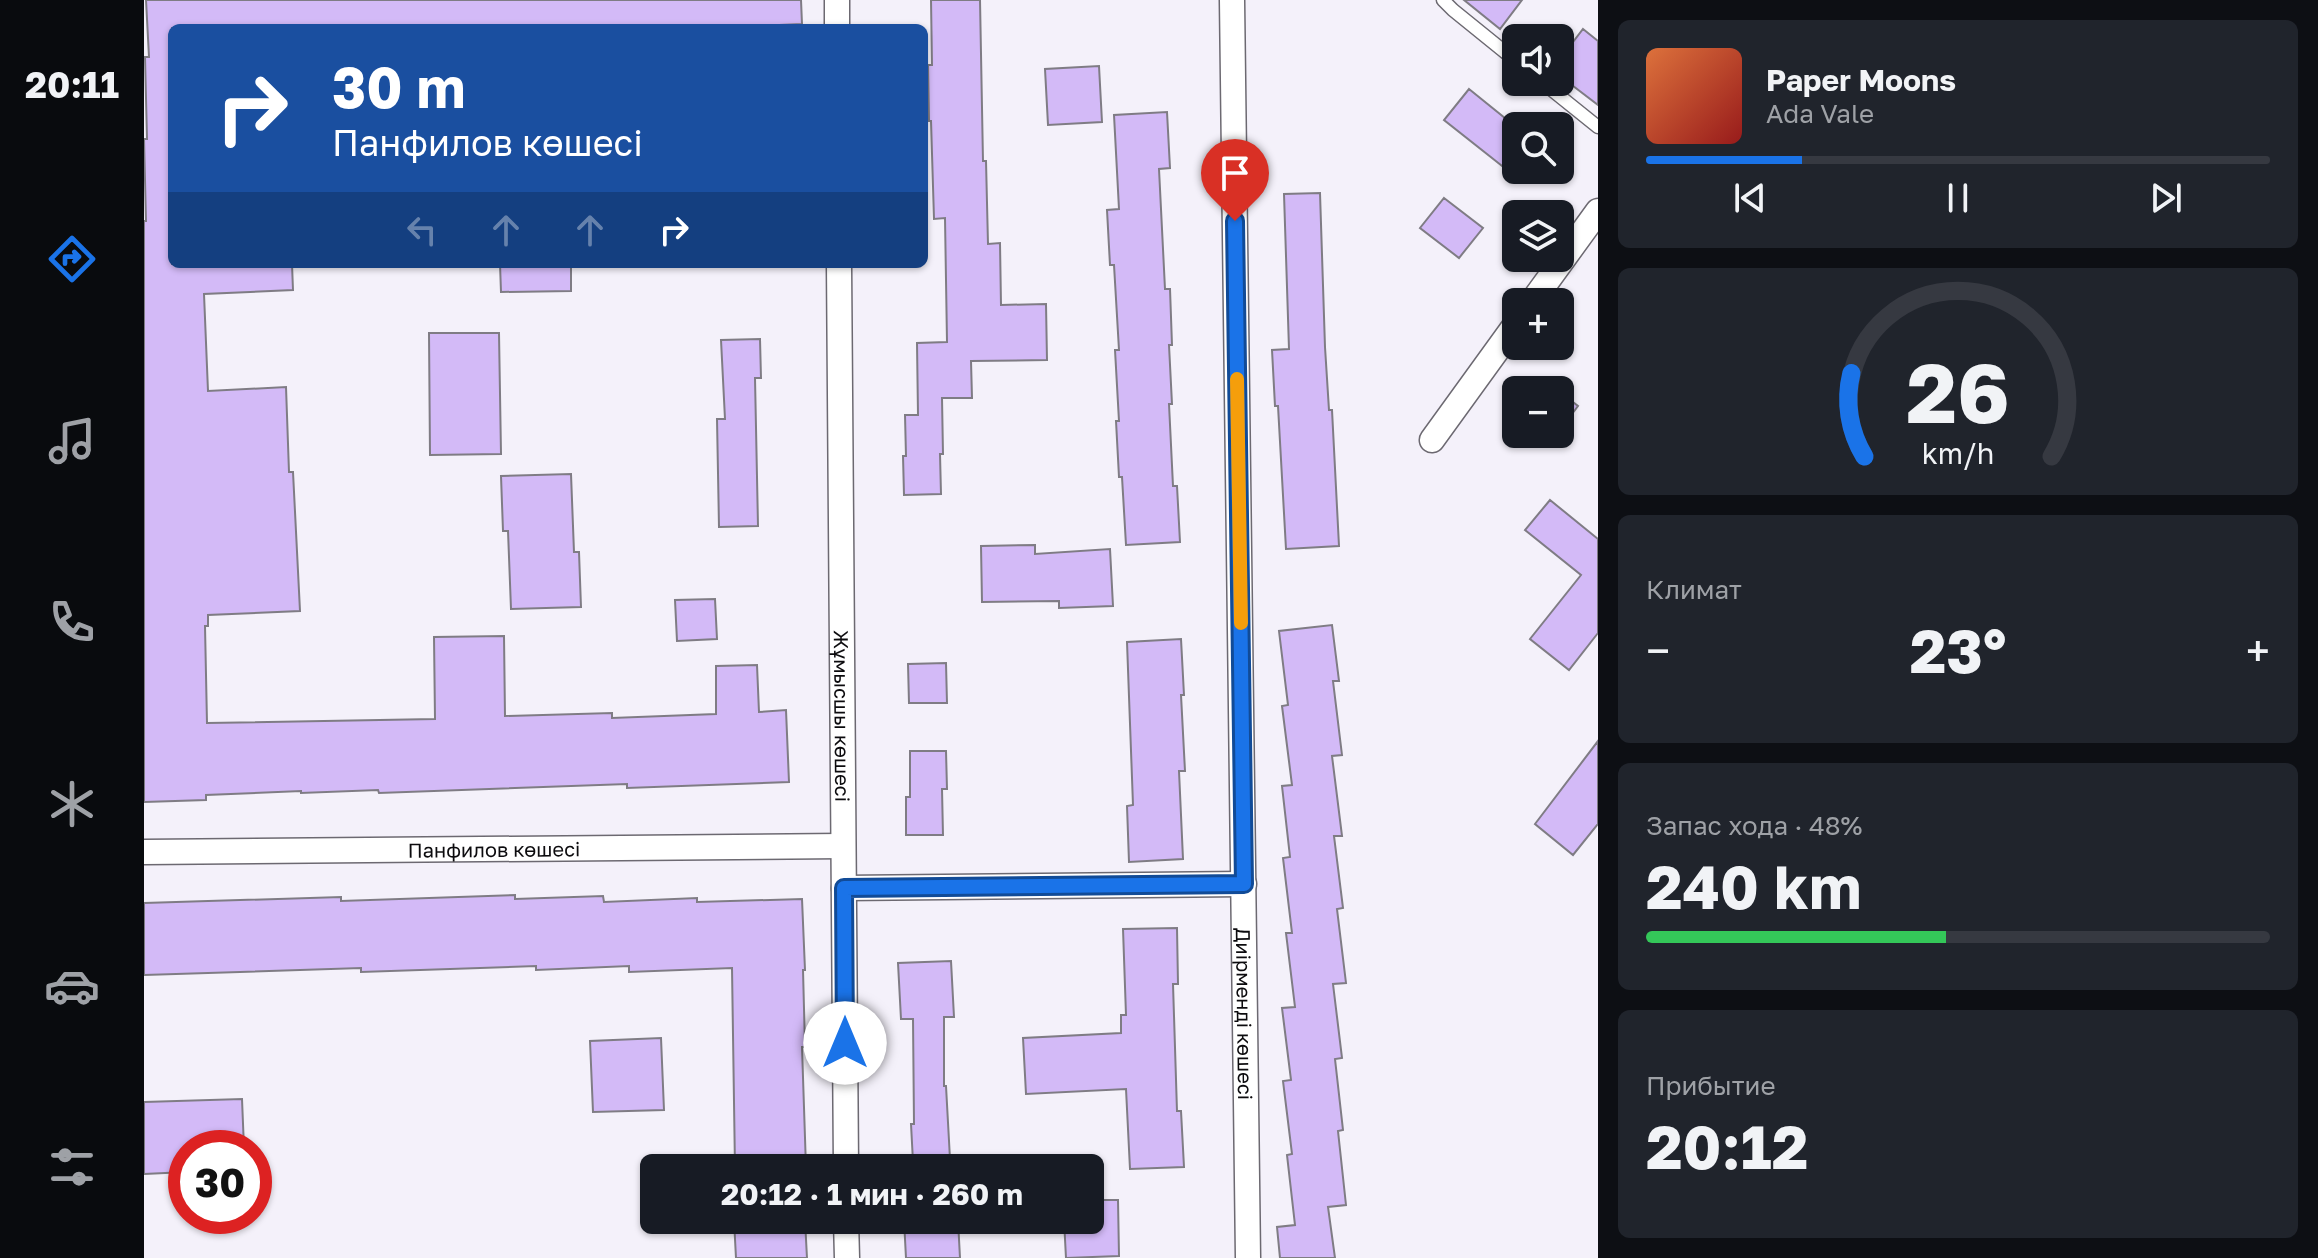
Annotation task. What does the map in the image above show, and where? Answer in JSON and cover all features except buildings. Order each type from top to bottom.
[{"type":"street","points":[[837,0],[837,24]]},
{"type":"street","name":"Диірменді көшесі","points":[[1232,0],[1248,1258]]},
{"type":"street","points":[[1542,288],[1598,211]]},
{"type":"street","name":"Жұмысшы көшесі","points":[[839,268],[846,1154]]},
{"type":"street","points":[[1432,440],[1502,343]]},
{"type":"street","name":"Панфилов көшесі","points":[[144,852],[843,846]]},
{"type":"street","points":[[844,888],[1244,884]]},
{"type":"street","points":[[846,1234],[847,1258]]},
{"type":"lane","points":[[1443,0],[1502,50]]},
{"type":"lane","points":[[1559,96],[1598,127]]},
{"type":"slow traffic","points":[[1237,379],[1241,623]]},
{"type":"route","points":[[845,1043],[844,888],[1244,884],[1235,221]]}]
